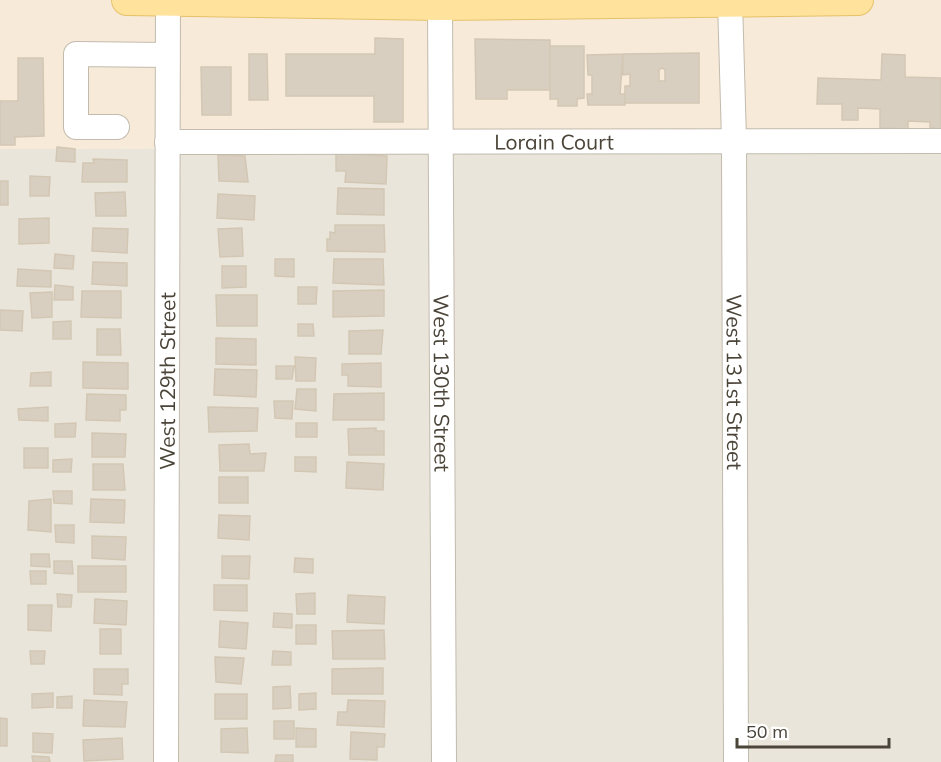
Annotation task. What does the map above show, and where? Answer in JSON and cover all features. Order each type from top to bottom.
[{"type":"main road","points":[[127,0],[398,2],[440,5],[514,1],[858,0]]},
{"type":"street","name":"West 129th Street","points":[[166,762],[168,1]]},
{"type":"street","name":"West 131st Street","points":[[730,1],[734,141],[736,762]]},
{"type":"street","name":"West 130th Street","points":[[440,5],[444,762]]},
{"type":"street","points":[[117,128],[76,127],[76,54],[167,55]]},
{"type":"street","name":"Lorain Court","points":[[167,142],[941,141]]},
{"type":"shaded area","points":[[0,0],[941,0],[941,147],[0,149]]},
{"type":"shaded area","points":[[941,147],[941,762],[0,762],[0,149]]},
{"type":"building","points":[[375,38],[403,39],[403,122],[374,122],[374,96],[286,96],[286,54],[375,54]]},
{"type":"building","points":[[475,39],[550,40],[550,90],[507,90],[507,99],[476,99]]},
{"type":"building","points":[[550,46],[584,46],[584,98],[577,99],[577,106],[558,106],[558,99],[550,99]]},
{"type":"building","points":[[699,53],[699,103],[625,103],[625,86],[630,86],[630,74],[623,75],[623,54]],"holes":[[[662,68],[665,70],[665,81],[659,81],[659,70]]]},
{"type":"building","points":[[249,54],[267,54],[268,100],[249,100]]},
{"type":"building","points":[[623,54],[620,94],[625,94],[625,105],[588,105],[587,94],[592,94],[592,75],[588,75],[587,55]]},
{"type":"building","points":[[882,54],[905,55],[905,77],[941,78],[941,129],[930,128],[930,122],[908,121],[908,129],[880,128],[880,109],[858,108],[858,120],[842,120],[842,104],[817,104],[818,78],[881,80]]},
{"type":"building","points":[[18,58],[43,58],[44,136],[15,137],[15,145],[0,145],[0,101],[18,101]]},
{"type":"building","points":[[201,67],[231,67],[231,115],[202,115]]},
{"type":"building","points":[[57,147],[75,149],[75,162],[56,161]]},
{"type":"building","points":[[336,153],[387,156],[386,184],[345,182],[346,171],[336,171]]},
{"type":"building","points":[[218,155],[245,156],[248,182],[219,181]]},
{"type":"building","points":[[93,159],[127,160],[127,182],[82,182],[83,163],[94,163]]},
{"type":"building","points":[[30,176],[50,177],[49,196],[30,196]]},
{"type":"building","points":[[0,181],[8,181],[8,205],[0,205]]},
{"type":"building","points":[[338,188],[384,189],[384,215],[337,214]]},
{"type":"building","points":[[125,192],[126,216],[96,216],[95,193]]},
{"type":"building","points":[[218,194],[255,196],[254,220],[217,218]]},
{"type":"building","points":[[49,218],[49,243],[19,244],[19,219]]},
{"type":"building","points":[[335,225],[384,225],[385,252],[327,251],[327,239],[330,239],[330,232],[335,233]]},
{"type":"building","points":[[93,228],[128,229],[127,253],[92,251]]},
{"type":"building","points":[[242,228],[243,256],[220,257],[218,229]]},
{"type":"building","points":[[55,254],[74,256],[73,269],[54,268]]},
{"type":"building","points":[[275,259],[294,259],[294,277],[275,276]]},
{"type":"building","points":[[334,259],[383,259],[384,285],[333,283]]},
{"type":"building","points":[[93,262],[127,263],[127,286],[92,284]]},
{"type":"building","points":[[222,266],[246,266],[246,287],[222,288]]},
{"type":"building","points":[[18,269],[51,271],[51,287],[17,286]]},
{"type":"building","points":[[55,285],[73,287],[73,300],[54,300]]},
{"type":"building","points":[[298,287],[317,287],[316,304],[298,304]]},
{"type":"building","points":[[384,290],[384,316],[333,317],[333,291]]},
{"type":"building","points":[[82,291],[121,291],[121,318],[81,317]]},
{"type":"building","points":[[52,292],[52,317],[32,318],[30,293]]},
{"type":"building","points":[[216,295],[257,295],[257,326],[217,326]]},
{"type":"building","points":[[0,310],[23,311],[22,331],[0,330]]},
{"type":"building","points":[[71,321],[71,339],[53,339],[53,322]]},
{"type":"building","points":[[298,324],[313,324],[314,336],[298,336]]},
{"type":"building","points":[[97,329],[120,329],[121,355],[97,355]]},
{"type":"building","points":[[383,330],[381,354],[349,354],[349,331]]},
{"type":"building","points":[[216,338],[256,339],[256,365],[216,364]]},
{"type":"building","points":[[295,357],[316,358],[315,381],[296,381]]},
{"type":"building","points":[[83,362],[128,363],[128,389],[83,388]]},
{"type":"building","points":[[381,363],[381,387],[348,386],[348,375],[342,375],[342,364]]},
{"type":"building","points":[[276,366],[294,366],[292,379],[276,379]]},
{"type":"building","points":[[215,369],[257,370],[256,397],[214,395]]},
{"type":"building","points":[[51,372],[51,386],[30,386],[31,373]]},
{"type":"building","points":[[297,389],[316,389],[316,411],[295,409]]},
{"type":"building","points":[[384,393],[384,420],[333,420],[334,394]]},
{"type":"building","points":[[87,394],[126,395],[126,410],[120,410],[120,421],[86,420]]},
{"type":"building","points":[[274,401],[293,401],[292,419],[275,418]]},
{"type":"building","points":[[48,407],[48,421],[19,420],[18,409]]},
{"type":"building","points":[[208,407],[258,408],[257,431],[209,432]]},
{"type":"building","points":[[76,423],[75,437],[55,437],[55,424]]},
{"type":"building","points":[[296,423],[317,423],[317,437],[296,437]]},
{"type":"building","points":[[376,428],[376,431],[384,431],[384,455],[349,455],[348,429]]},
{"type":"building","points":[[92,433],[126,434],[125,457],[92,457]]},
{"type":"building","points":[[249,444],[250,454],[266,453],[264,471],[220,471],[219,445]]},
{"type":"building","points":[[24,448],[48,448],[48,468],[24,468]]},
{"type":"building","points":[[295,457],[316,457],[316,472],[295,471]]},
{"type":"building","points":[[72,459],[71,472],[53,472],[53,460]]},
{"type":"building","points":[[347,462],[384,464],[383,490],[346,488]]},
{"type":"building","points":[[93,464],[123,464],[125,490],[93,490]]},
{"type":"building","points":[[219,477],[248,477],[248,503],[219,503]]},
{"type":"building","points":[[53,491],[72,491],[72,504],[54,503]]},
{"type":"building","points":[[51,499],[51,532],[28,530],[29,501]]},
{"type":"building","points":[[91,499],[125,500],[124,523],[90,522]]},
{"type":"building","points":[[219,515],[250,516],[249,540],[218,538]]},
{"type":"building","points":[[55,525],[74,525],[74,543],[56,542]]},
{"type":"building","points":[[92,536],[126,537],[125,560],[92,558]]},
{"type":"building","points":[[31,554],[49,554],[50,567],[31,566]]},
{"type":"building","points":[[222,556],[250,556],[249,579],[222,578]]},
{"type":"building","points":[[295,558],[313,559],[313,573],[294,572]]},
{"type":"building","points":[[54,561],[72,561],[73,574],[54,573]]},
{"type":"building","points":[[78,566],[126,566],[126,592],[78,592]]},
{"type":"building","points":[[30,571],[46,571],[46,584],[31,584]]},
{"type":"building","points":[[214,585],[247,585],[247,611],[214,610]]},
{"type":"building","points":[[315,593],[315,614],[297,614],[296,594]]},
{"type":"building","points":[[57,594],[72,595],[71,607],[58,607]]},
{"type":"building","points":[[348,595],[385,597],[384,624],[347,622]]},
{"type":"building","points":[[95,599],[127,601],[126,625],[94,623]]},
{"type":"building","points":[[28,605],[52,605],[51,631],[28,630]]},
{"type":"building","points":[[274,613],[292,614],[292,628],[273,627]]},
{"type":"building","points":[[220,621],[248,623],[246,649],[219,647]]},
{"type":"building","points":[[296,625],[316,625],[316,644],[296,644]]},
{"type":"building","points":[[100,629],[121,629],[121,654],[100,654]]},
{"type":"building","points":[[384,630],[385,659],[333,659],[332,631]]},
{"type":"building","points":[[30,651],[45,651],[44,664],[31,664]]},
{"type":"building","points":[[273,651],[291,652],[291,665],[272,665]]},
{"type":"building","points":[[215,657],[244,658],[241,684],[216,682]]},
{"type":"building","points":[[383,668],[383,694],[332,694],[332,669]]},
{"type":"building","points":[[94,669],[128,669],[128,684],[122,684],[122,695],[94,694]]},
{"type":"building","points":[[290,686],[291,708],[273,709],[273,687]]},
{"type":"building","points":[[53,693],[53,707],[32,708],[32,694]]},
{"type":"building","points":[[316,693],[316,709],[299,710],[299,694]]},
{"type":"building","points":[[215,694],[247,694],[247,719],[215,719]]},
{"type":"building","points":[[72,696],[72,708],[57,708],[57,697]]},
{"type":"building","points":[[84,700],[127,702],[125,727],[83,726]]},
{"type":"building","points":[[348,700],[385,701],[384,727],[337,725],[338,712],[347,712]]},
{"type":"building","points":[[0,718],[7,719],[7,746],[0,746]]},
{"type":"building","points":[[274,721],[294,721],[294,739],[274,739]]},
{"type":"building","points":[[247,728],[248,753],[221,752],[221,729]]},
{"type":"building","points":[[296,728],[316,729],[316,747],[296,747]]},
{"type":"building","points":[[351,732],[385,734],[384,747],[377,747],[377,760],[350,759]]},
{"type":"building","points":[[33,733],[53,734],[52,753],[33,752]]},
{"type":"building","points":[[122,738],[123,759],[84,761],[83,740]]},
{"type":"building","points":[[276,755],[293,755],[293,762],[275,762]]},
{"type":"building","points":[[32,756],[49,757],[50,762],[33,762]]}]
